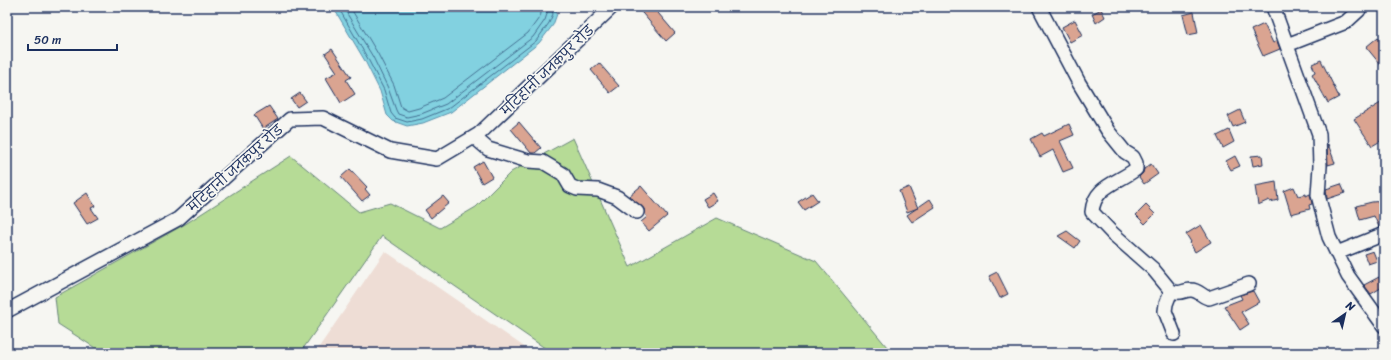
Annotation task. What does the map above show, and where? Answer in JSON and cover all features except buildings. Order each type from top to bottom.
[{"type":"street","name":"मटिहानी जनकपुर रोड","points":[[7,311],[178,218],[290,119],[324,118],[390,151],[436,159],[479,134],[612,7]]},
{"type":"street","points":[[1039,7],[1079,83],[1108,131],[1125,152],[1133,157],[1136,163],[1136,169],[1099,192],[1092,203],[1092,212],[1112,233],[1153,269],[1171,291],[1178,294],[1191,290],[1197,291],[1205,298],[1209,298],[1249,284]]},
{"type":"street","points":[[1273,7],[1319,134],[1320,166],[1318,195],[1329,237],[1348,276],[1384,326]]},
{"type":"street","points":[[1287,45],[1346,22],[1359,10]]},
{"type":"street","points":[[474,137],[488,150],[528,161],[543,162],[563,174],[570,186],[577,189],[598,190],[617,197],[637,212]]},
{"type":"street","points":[[1337,253],[1384,234]]},
{"type":"street","points":[[1171,291],[1165,311],[1174,334]]},
{"type":"shaded area","points":[[385,251],[533,353],[315,353]]},
{"type":"green space","points":[[573,138],[630,267],[717,218],[816,261],[892,353],[552,353],[382,236],[300,353],[103,353],[58,324],[55,297],[187,223],[291,156],[359,212],[390,203],[440,228],[476,207],[511,172]]},
{"type":"water","points":[[333,7],[555,7],[557,14],[553,25],[539,43],[451,112],[423,123],[407,126],[393,121],[387,115],[380,91],[365,61]]}]
